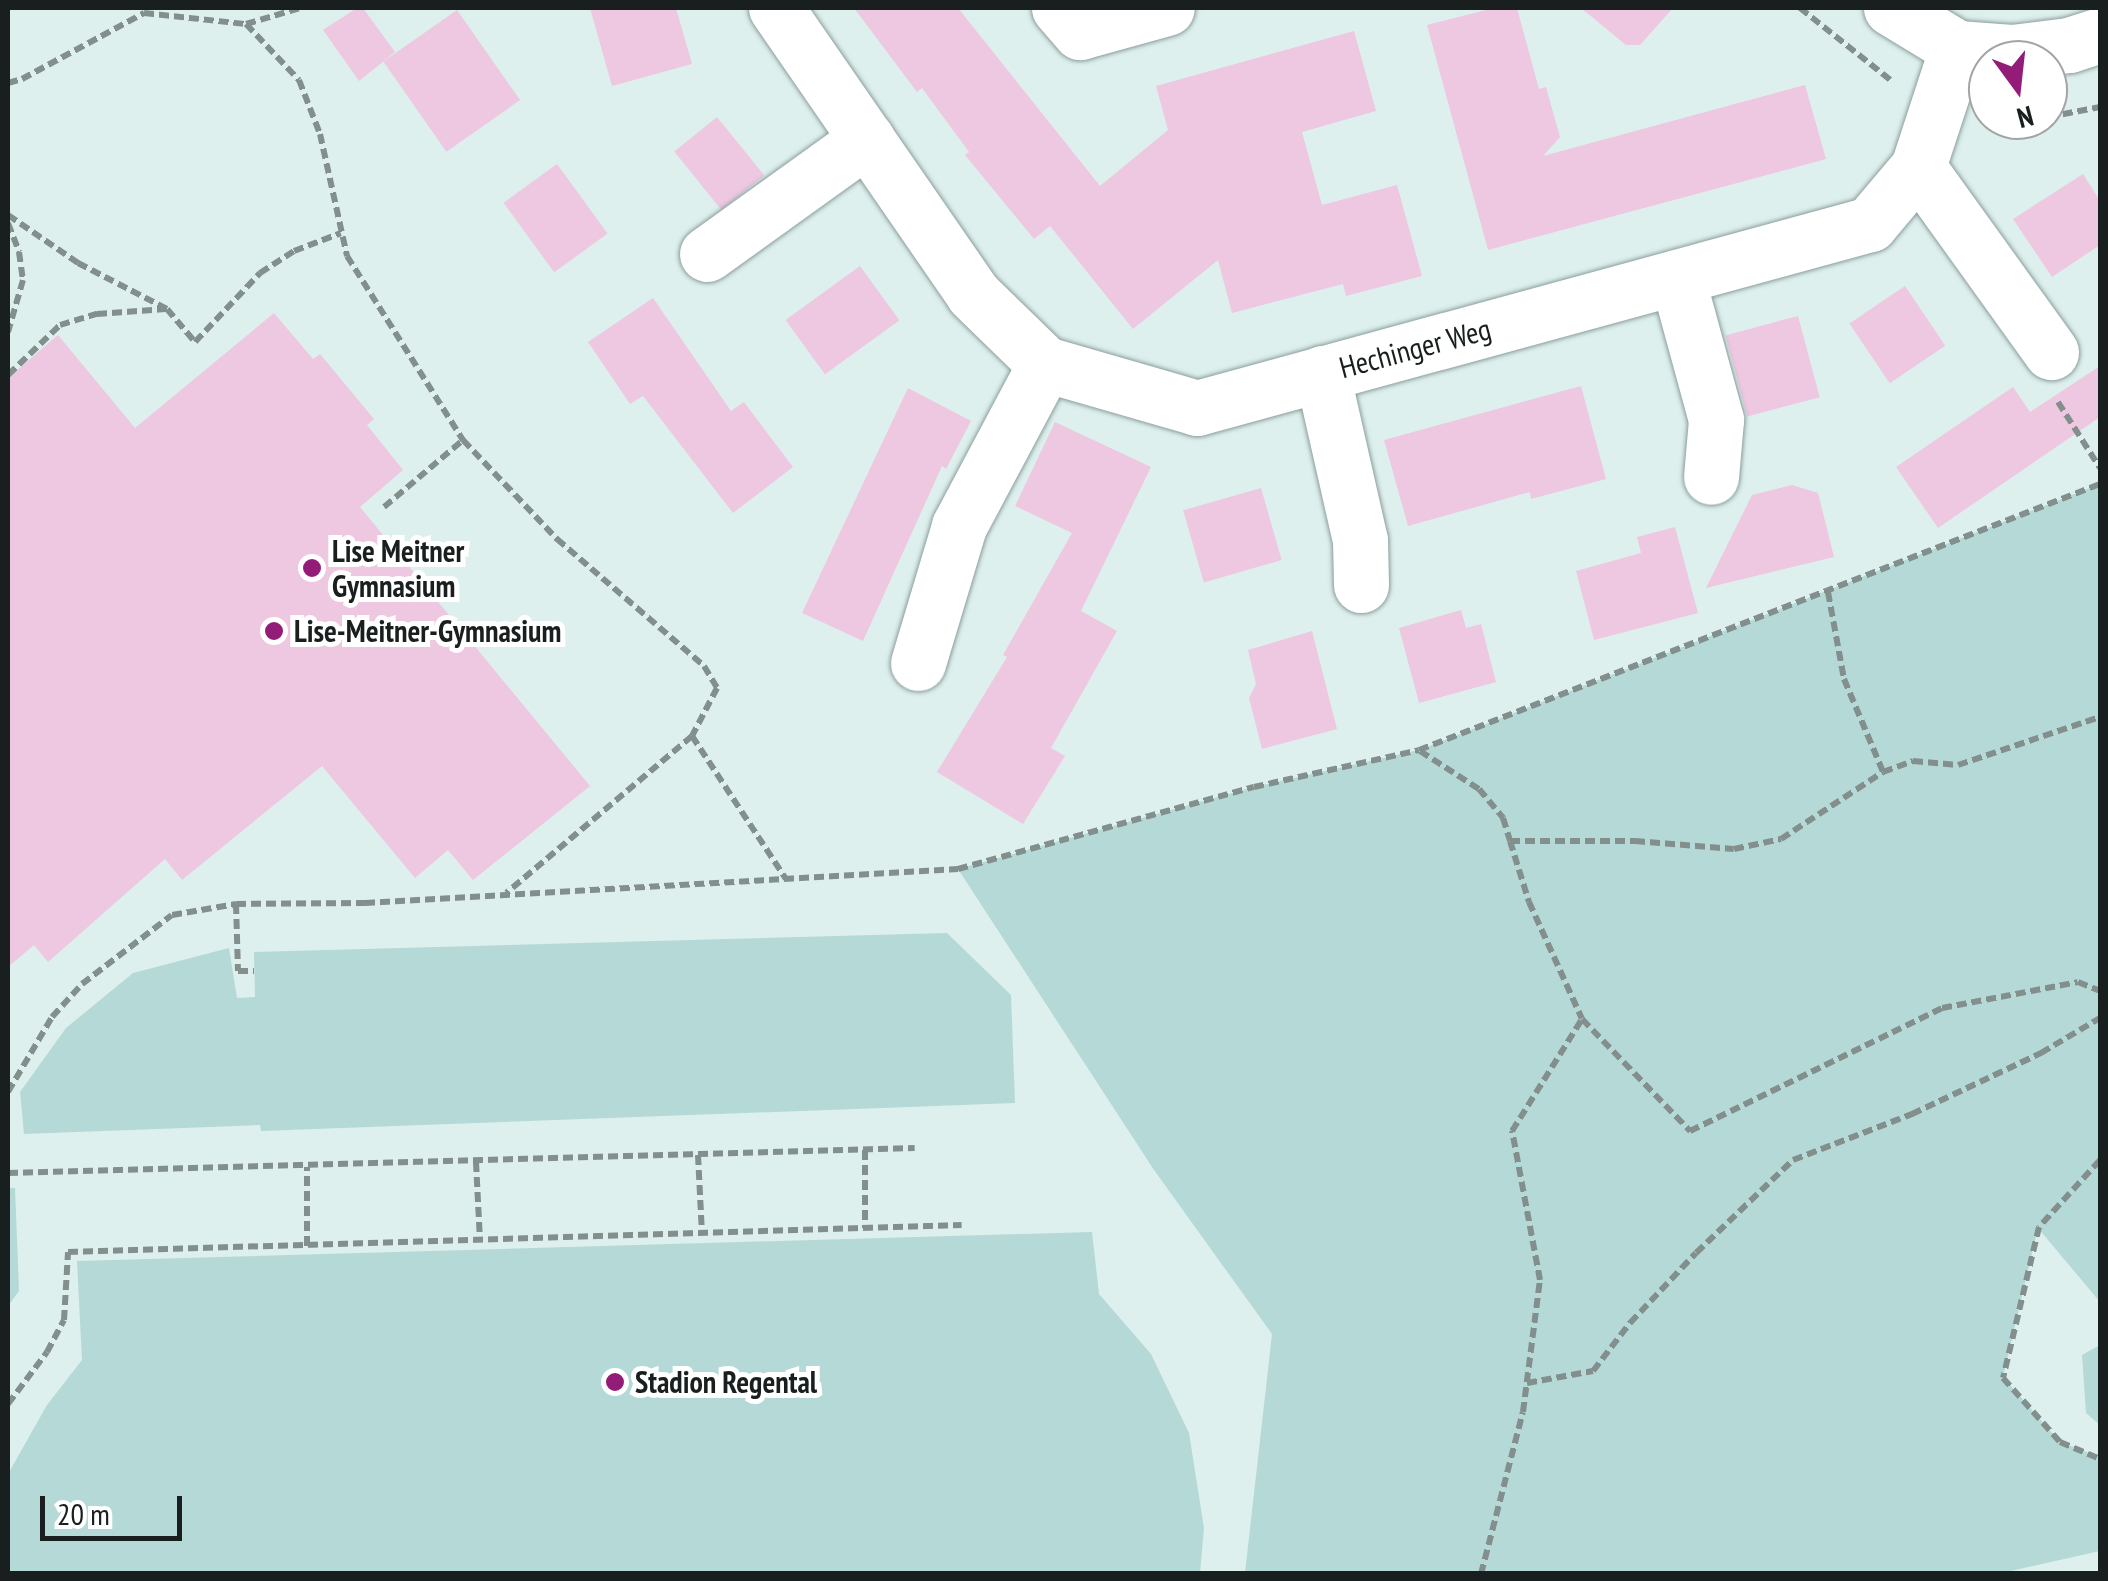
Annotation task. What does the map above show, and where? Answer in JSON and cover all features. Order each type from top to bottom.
[{"type":"street","name":"Hechinger Weg","points":[[776,8],[973,294],[1045,364],[1196,408],[1870,224],[1918,167],[1957,48]]},
{"type":"street","points":[[1060,8],[1080,32],[1167,8]]},
{"type":"street","points":[[1891,8],[1957,48],[2012,52],[2069,45],[2100,35]]},
{"type":"street","points":[[707,254],[867,139]]},
{"type":"street","points":[[1918,167],[2051,352]]},
{"type":"street","points":[[1676,277],[1716,420],[1711,478]]},
{"type":"street","points":[[918,663],[960,526],[1045,364]]},
{"type":"street","points":[[1322,374],[1360,540],[1361,586]]},
{"type":"path","points":[[8,83],[144,13],[157,11],[246,24],[300,8]]},
{"type":"path","points":[[246,24],[299,80],[320,134],[347,256],[463,440],[557,539],[704,666],[717,688],[692,736],[506,894]]},
{"type":"path","points":[[2068,113],[2100,108]]},
{"type":"path","points":[[8,215],[78,263],[168,308],[195,342],[260,273],[294,251],[341,232]]},
{"type":"path","points":[[8,223],[19,252],[23,280],[8,332]]},
{"type":"path","points":[[8,375],[60,325],[96,314],[168,308]]},
{"type":"path","points":[[2051,352],[2045,382],[2100,468]]},
{"type":"path","points":[[384,506],[463,440]]},
{"type":"path","points":[[8,1092],[52,1017],[116,954],[172,915],[236,904],[787,880],[958,868],[1254,787],[1418,750],[2100,484]]},
{"type":"path","points":[[1828,592],[1852,707],[1882,772]]},
{"type":"path","points":[[1510,841],[1634,841],[1734,849],[1781,839],[1882,772],[1913,761],[1958,765],[2100,717]]},
{"type":"path","points":[[692,736],[787,880]]},
{"type":"path","points":[[1418,750],[1480,789],[1503,818],[1529,902],[1582,1019],[1690,1131],[1942,1008],[2078,982],[2100,991]]},
{"type":"path","points":[[236,904],[238,971],[254,971]]},
{"type":"path","points":[[1527,1384],[1594,1370],[1630,1323],[1696,1253],[1793,1160],[1912,1114],[2042,1053],[2100,1018]]},
{"type":"path","points":[[1481,1574],[1527,1384],[1540,1280],[1512,1131],[1582,1019]]},
{"type":"path","points":[[8,1173],[915,1148]]},
{"type":"path","points":[[865,1150],[865,1228]]},
{"type":"path","points":[[698,1155],[702,1233]]},
{"type":"path","points":[[2100,1160],[2038,1227],[2003,1378],[2060,1442],[2100,1459]]},
{"type":"path","points":[[476,1162],[480,1240]]},
{"type":"path","points":[[307,1166],[307,1246]]},
{"type":"path","points":[[8,1404],[47,1352],[64,1320],[68,1252],[962,1224]]},
{"type":"shaded area","points":[[2100,484],[2100,1302],[2038,1228],[2003,1377],[2060,1442],[2100,1457],[2100,1551],[1997,1574],[1245,1573],[1272,1334],[1154,1170],[958,869],[1254,787],[1419,750]]},
{"type":"shaded area","points":[[947,933],[1011,995],[1015,1103],[261,1131],[260,1125],[24,1134],[20,1092],[66,1028],[133,973],[229,948],[237,998],[255,997],[254,952]]},
{"type":"shaded area","points":[[8,1188],[15,1188],[19,1291],[8,1306]]},
{"type":"shaded area","name":"Stadion Regental","points":[[1092,1232],[1099,1294],[1151,1354],[1189,1433],[1204,1528],[1200,1573],[8,1573],[8,1474],[47,1405],[82,1360],[77,1261]]},
{"type":"shaded area","points":[[2100,1345],[2100,1425],[2086,1413],[2082,1355]]},
{"type":"building","points":[[363,8],[395,52],[359,81],[323,30]]},
{"type":"building","points":[[590,8],[676,8],[692,64],[612,86]]},
{"type":"building","points":[[854,8],[958,8],[1100,186],[1168,130],[1156,86],[1354,31],[1376,111],[1302,132],[1322,205],[1397,185],[1422,276],[1346,296],[1343,284],[1232,313],[1218,260],[1133,329],[1050,226],[1034,239],[965,155],[969,152],[922,88],[917,92]]},
{"type":"building","points":[[1494,8],[1517,8],[1539,89],[1546,87],[1560,137],[1543,156],[1805,85],[1826,159],[1488,250],[1427,25]]},
{"type":"building","points":[[1581,8],[1673,8],[1640,45],[1626,45]]},
{"type":"building","points":[[457,10],[520,100],[446,152],[383,62]]},
{"type":"building","points":[[717,117],[764,175],[721,210],[674,152]]},
{"type":"building","points":[[557,164],[608,234],[554,272],[504,203]]},
{"type":"building","points":[[2083,174],[2100,201],[2100,245],[2052,277],[2013,219]]},
{"type":"building","points":[[860,266],[899,320],[825,374],[786,320]]},
{"type":"building","points":[[1905,286],[1945,346],[1890,383],[1849,323]]},
{"type":"building","points":[[653,298],[731,411],[744,402],[793,467],[733,513],[643,396],[630,404],[588,342]]},
{"type":"building","name":"Lise-Meitner-Gymnasium","points":[[274,313],[313,359],[320,354],[374,419],[367,425],[403,470],[360,507],[590,786],[473,880],[448,850],[415,878],[322,766],[182,880],[165,859],[48,962],[34,945],[8,967],[8,378],[58,335],[135,428]]},
{"type":"building","points":[[1798,316],[1820,397],[1747,417],[1726,335]]},
{"type":"building","points":[[2100,366],[2100,417],[1938,528],[1896,467],[2013,387],[2030,412]]},
{"type":"building","points":[[1581,386],[1606,479],[1531,499],[1530,492],[1408,526],[1384,440]]},
{"type":"building","points":[[908,388],[971,421],[946,469],[942,466],[863,641],[802,613]]},
{"type":"building","points":[[1055,422],[1151,467],[1081,611],[1117,631],[1051,748],[1065,756],[1023,824],[937,772],[1007,657],[1003,655],[1072,533],[1015,506]]},
{"type":"building","points":[[1792,485],[1818,493],[1834,557],[1706,588],[1752,495]]},
{"type":"building","points":[[1261,488],[1282,560],[1204,582],[1183,510]]},
{"type":"building","points":[[1675,527],[1698,613],[1594,640],[1576,571],[1641,553],[1637,537]]},
{"type":"building","points":[[1461,610],[1466,628],[1481,624],[1496,682],[1419,703],[1399,628]]},
{"type":"building","points":[[1312,631],[1337,729],[1262,749],[1249,698],[1256,684],[1248,650]]},
{"type":"place","name":"Lise Meitner Gymnasium","points":[[312,568]]},
{"type":"place","name":"Lise-Meitner-Gymnasium","points":[[274,631]]},
{"type":"place","name":"Stadion Regental","points":[[615,1382]]}]
